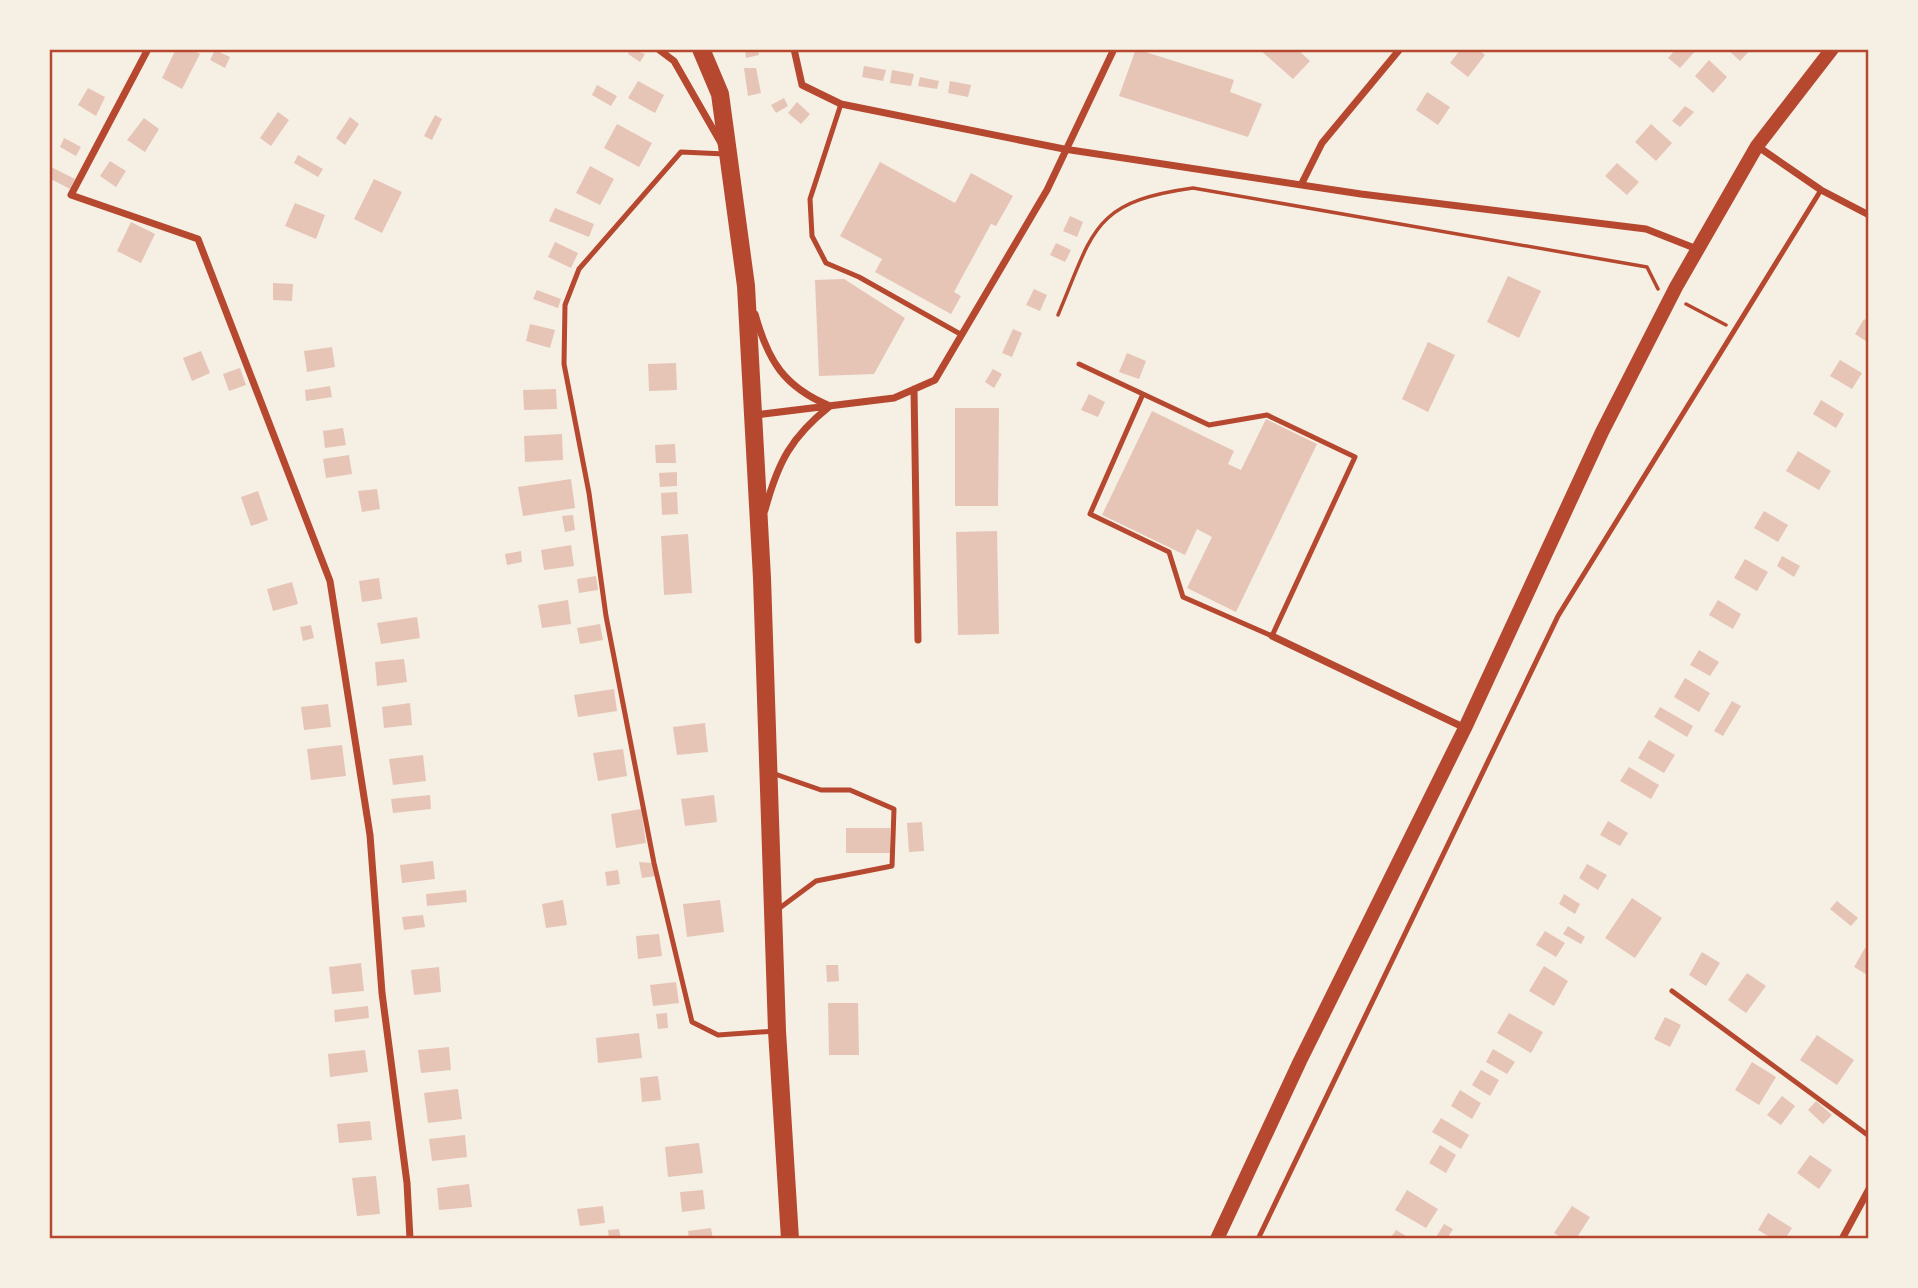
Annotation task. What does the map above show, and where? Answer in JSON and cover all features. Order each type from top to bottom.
[{"type":"main road","points":[[701,49],[720,94],[747,286],[770,772],[777,1031],[790,1239]]},
{"type":"main road","points":[[1217,1239],[1300,1061],[1465,728],[1602,432],[1671,296],[1757,146],[1832,49]]},
{"type":"street","points":[[148,49],[71,195],[198,239],[330,580],[370,835],[382,993],[407,1183],[410,1239]]},
{"type":"street","points":[[658,49],[674,61],[729,154]]},
{"type":"street","points":[[794,49],[802,85],[841,104],[1064,149],[1361,194],[1646,229],[1697,249]]},
{"type":"street","points":[[754,415],[894,397],[935,380],[1047,190],[1064,149],[1114,49]]},
{"type":"street","points":[[1302,183],[1322,143],[1400,49]]},
{"type":"street","points":[[1757,146],[1821,190],[1869,215]]},
{"type":"street","points":[[747,286],[760,333],[786,381],[803,395],[830,406]]},
{"type":"street","points":[[914,389],[918,640]]},
{"type":"street","points":[[760,529],[780,461],[809,423],[830,406]]},
{"type":"street","points":[[1272,636],[1465,728]]},
{"type":"street","points":[[1842,1239],[1869,1189]]},
{"type":"lane","points":[[841,104],[810,200],[812,236],[826,263],[859,277],[962,335]]},
{"type":"lane","points":[[729,154],[681,152],[579,269],[565,305],[564,364],[589,494],[606,616],[654,863],[692,1022],[718,1035],[777,1031]]},
{"type":"lane","points":[[1258,1239],[1558,616],[1821,190]]},
{"type":"lane","points":[[1079,364],[1143,394],[1209,425],[1266,415],[1355,457],[1272,636],[1183,597],[1169,552],[1090,514],[1143,394]]},
{"type":"lane","points":[[770,772],[821,790],[850,790],[894,809],[892,866],[816,881],[775,912]]},
{"type":"lane","points":[[1672,991],[1869,1136]]},
{"type":"path","points":[[1058,315],[1095,228],[1112,212],[1133,202],[1193,188],[1647,267],[1656,288],[1735,330]]},
{"type":"building","points":[[176,49],[191,49],[200,54],[182,89],[162,78]]},
{"type":"building","points":[[631,49],[645,54],[640,62],[628,54]]},
{"type":"building","points":[[745,49],[758,49],[759,55],[746,58]]},
{"type":"building","points":[[1136,49],[1234,80],[1230,92],[1262,104],[1248,137],[1119,96]]},
{"type":"building","points":[[1259,49],[1297,49],[1310,61],[1293,79]]},
{"type":"building","points":[[1461,49],[1478,49],[1485,55],[1468,77],[1450,63]]},
{"type":"building","points":[[1676,49],[1697,49],[1680,68],[1668,58]]},
{"type":"building","points":[[1727,49],[1751,49],[1740,61]]},
{"type":"building","points":[[215,50],[230,57],[225,68],[210,60]]},
{"type":"building","points":[[1709,60],[1727,77],[1713,93],[1695,76]]},
{"type":"building","points":[[864,66],[886,70],[883,81],[862,77]]},
{"type":"building","points":[[744,68],[756,68],[761,93],[748,96]]},
{"type":"building","points":[[892,70],[914,74],[911,86],[890,83]]},
{"type":"building","points":[[920,77],[939,81],[937,89],[918,86]]},
{"type":"building","points":[[638,81],[664,95],[655,113],[628,98]]},
{"type":"building","points":[[950,81],[971,85],[968,97],[948,93]]},
{"type":"building","points":[[597,85],[617,96],[611,106],[592,95]]},
{"type":"building","points":[[88,88],[105,97],[96,116],[78,105]]},
{"type":"building","points":[[1427,92],[1450,107],[1438,125],[1416,110]]},
{"type":"building","points":[[784,98],[788,106],[776,113],[771,105]]},
{"type":"building","points":[[797,102],[810,114],[801,124],[788,113]]},
{"type":"building","points":[[1685,106],[1694,112],[1680,127],[1672,121]]},
{"type":"building","points":[[278,112],[289,120],[271,146],[260,138]]},
{"type":"building","points":[[435,115],[442,119],[432,140],[424,136]]},
{"type":"building","points":[[350,117],[359,124],[345,145],[336,138]]},
{"type":"building","points":[[144,118],[159,129],[145,152],[127,140]]},
{"type":"building","points":[[617,124],[652,143],[639,167],[604,148]]},
{"type":"building","points":[[1651,124],[1672,143],[1656,161],[1635,142]]},
{"type":"building","points":[[64,138],[81,147],[76,156],[60,147]]},
{"type":"building","points":[[298,155],[323,169],[318,177],[294,163]]},
{"type":"building","points":[[110,161],[126,171],[116,187],[100,176]]},
{"type":"building","points":[[880,162],[955,203],[971,173],[1013,196],[996,226],[991,224],[954,292],[961,296],[951,314],[875,272],[882,259],[840,236]]},
{"type":"building","points":[[1617,163],[1639,182],[1627,195],[1605,176]]},
{"type":"building","points":[[49,166],[75,179],[70,189],[49,178]]},
{"type":"building","points":[[590,166],[614,179],[600,205],[576,193]]},
{"type":"building","points":[[374,179],[402,192],[382,233],[354,219]]},
{"type":"building","points":[[295,203],[325,215],[316,239],[285,226]]},
{"type":"building","points":[[555,208],[594,224],[589,237],[549,221]]},
{"type":"building","points":[[1070,216],[1083,222],[1077,237],[1063,231]]},
{"type":"building","points":[[131,222],[155,234],[141,263],[117,251]]},
{"type":"building","points":[[555,242],[578,253],[571,268],[548,257]]},
{"type":"building","points":[[1056,243],[1071,250],[1065,262],[1050,255]]},
{"type":"building","points":[[1508,276],[1541,291],[1519,338],[1487,322]]},
{"type":"building","points":[[844,279],[905,318],[874,374],[819,376],[815,280]]},
{"type":"building","points":[[273,283],[293,284],[292,301],[273,300]]},
{"type":"building","points":[[1034,289],[1047,295],[1040,311],[1026,305]]},
{"type":"building","points":[[537,290],[561,299],[558,308],[533,299]]},
{"type":"building","points":[[1864,319],[1869,322],[1869,343],[1855,334]]},
{"type":"building","points":[[530,324],[555,330],[550,348],[526,341]]},
{"type":"building","points":[[1013,329],[1022,333],[1012,357],[1002,353]]},
{"type":"building","points":[[1428,342],[1455,355],[1428,412],[1402,399]]},
{"type":"building","points":[[332,347],[335,367],[307,372],[304,351]]},
{"type":"building","points":[[201,351],[210,373],[192,381],[183,358]]},
{"type":"building","points":[[1127,353],[1146,361],[1139,379],[1119,372]]},
{"type":"building","points":[[1840,360],[1862,373],[1852,389],[1830,376]]},
{"type":"building","points":[[676,363],[677,390],[649,391],[648,364]]},
{"type":"building","points":[[240,368],[246,385],[229,391],[223,374]]},
{"type":"building","points":[[993,369],[1002,374],[994,388],[985,382]]},
{"type":"building","points":[[330,386],[332,397],[306,401],[305,390]]},
{"type":"building","points":[[556,389],[557,409],[524,410],[523,390]]},
{"type":"building","points":[[1089,394],[1105,402],[1098,417],[1081,410]]},
{"type":"building","points":[[1821,400],[1844,414],[1836,428],[1813,414]]},
{"type":"building","points":[[955,408],[999,408],[998,506],[955,506]]},
{"type":"building","points":[[1152,411],[1234,451],[1228,464],[1241,470],[1266,419],[1317,444],[1236,612],[1187,588],[1212,537],[1197,529],[1185,555],[1102,515]]},
{"type":"building","points":[[343,428],[346,445],[325,448],[323,431]]},
{"type":"building","points":[[562,434],[563,460],[525,462],[524,436]]},
{"type":"building","points":[[675,444],[676,463],[656,463],[655,445]]},
{"type":"building","points":[[1798,451],[1831,471],[1819,490],[1786,471]]},
{"type":"building","points":[[349,455],[352,474],[326,478],[323,459]]},
{"type":"building","points":[[677,472],[677,486],[660,487],[659,473]]},
{"type":"building","points":[[571,479],[575,508],[523,516],[518,487]]},
{"type":"building","points":[[377,489],[380,509],[362,512],[358,491]]},
{"type":"building","points":[[258,491],[268,520],[251,526],[241,497]]},
{"type":"building","points":[[677,492],[678,514],[662,515],[661,493]]},
{"type":"building","points":[[1764,511],[1788,525],[1778,542],[1754,528]]},
{"type":"building","points":[[573,515],[575,530],[565,532],[562,516]]},
{"type":"building","points":[[997,531],[999,634],[958,635],[956,532]]},
{"type":"building","points":[[688,534],[692,593],[664,595],[661,536]]},
{"type":"building","points":[[571,545],[574,566],[544,570],[541,550]]},
{"type":"building","points":[[521,551],[522,562],[507,565],[505,554]]},
{"type":"building","points":[[1782,556],[1800,566],[1794,577],[1777,566]]},
{"type":"building","points":[[1745,559],[1768,572],[1757,591],[1734,578]]},
{"type":"building","points":[[596,576],[598,590],[579,593],[577,579]]},
{"type":"building","points":[[379,578],[382,599],[362,602],[359,581]]},
{"type":"building","points":[[292,582],[298,604],[273,611],[267,589]]},
{"type":"building","points":[[568,600],[571,624],[542,628],[538,605]]},
{"type":"building","points":[[1718,600],[1741,614],[1733,629],[1709,615]]},
{"type":"building","points":[[417,617],[420,638],[381,644],[377,623]]},
{"type":"building","points":[[600,624],[603,640],[580,644],[577,628]]},
{"type":"building","points":[[311,625],[314,638],[303,641],[300,627]]},
{"type":"building","points":[[1699,650],[1719,662],[1710,676],[1690,665]]},
{"type":"building","points":[[404,659],[407,682],[377,686],[375,662]]},
{"type":"building","points":[[1685,678],[1710,693],[1699,712],[1674,697]]},
{"type":"building","points":[[614,689],[617,711],[578,717],[574,695]]},
{"type":"building","points":[[1732,701],[1741,706],[1723,736],[1714,731]]},
{"type":"building","points":[[410,703],[412,725],[384,728],[382,707]]},
{"type":"building","points":[[328,704],[331,727],[304,730],[301,707]]},
{"type":"building","points":[[1660,707],[1693,726],[1687,737],[1654,717]]},
{"type":"building","points":[[705,723],[708,752],[677,755],[673,727]]},
{"type":"building","points":[[1649,740],[1675,755],[1664,773],[1638,758]]},
{"type":"building","points":[[342,745],[346,776],[311,780],[307,749]]},
{"type":"building","points":[[623,749],[627,776],[598,781],[593,753]]},
{"type":"building","points":[[423,755],[426,781],[393,785],[389,759]]},
{"type":"building","points":[[1629,767],[1659,785],[1651,799],[1620,781]]},
{"type":"building","points":[[430,795],[431,809],[393,813],[391,799]]},
{"type":"building","points":[[714,795],[717,822],[685,826],[681,799]]},
{"type":"building","points":[[641,809],[646,843],[616,848],[611,814]]},
{"type":"building","points":[[1608,821],[1628,833],[1620,846],[1600,835]]},
{"type":"building","points":[[922,822],[924,851],[909,852],[907,823]]},
{"type":"building","points":[[846,828],[890,828],[890,853],[846,853]]},
{"type":"building","points":[[433,861],[435,879],[402,883],[400,865]]},
{"type":"building","points":[[639,862],[654,863],[656,876],[642,878]]},
{"type":"building","points":[[1587,864],[1607,875],[1598,890],[1579,878]]},
{"type":"building","points":[[618,870],[620,884],[607,886],[605,872]]},
{"type":"building","points":[[466,890],[467,902],[427,906],[426,894]]},
{"type":"building","points":[[1564,894],[1580,904],[1575,914],[1559,904]]},
{"type":"building","points":[[1632,898],[1662,918],[1635,958],[1605,938]]},
{"type":"building","points":[[563,900],[567,925],[546,928],[542,904]]},
{"type":"building","points":[[720,900],[724,932],[687,937],[683,904]]},
{"type":"building","points":[[1837,901],[1858,918],[1851,926],[1830,909]]},
{"type":"building","points":[[423,915],[425,927],[404,930],[402,917]]},
{"type":"building","points":[[1568,926],[1585,937],[1581,944],[1563,934]]},
{"type":"building","points":[[1545,931],[1565,943],[1556,957],[1536,945]]},
{"type":"building","points":[[659,934],[662,956],[638,959],[636,936]]},
{"type":"building","points":[[1865,948],[1869,950],[1869,976],[1854,967]]},
{"type":"building","points":[[1702,952],[1720,963],[1706,986],[1689,975]]},
{"type":"building","points":[[361,963],[364,991],[332,994],[329,967]]},
{"type":"building","points":[[826,965],[838,965],[839,981],[827,982]]},
{"type":"building","points":[[1544,966],[1568,981],[1554,1006],[1529,991]]},
{"type":"building","points":[[439,967],[441,992],[414,995],[411,970]]},
{"type":"building","points":[[1747,973],[1766,986],[1746,1013],[1728,1000]]},
{"type":"building","points":[[676,982],[679,1003],[653,1006],[650,985]]},
{"type":"building","points":[[828,1003],[858,1003],[859,1055],[829,1055]]},
{"type":"building","points":[[368,1006],[369,1018],[335,1022],[334,1010]]},
{"type":"building","points":[[667,1013],[668,1028],[658,1029],[656,1014]]},
{"type":"building","points":[[1509,1013],[1543,1032],[1531,1053],[1497,1033]]},
{"type":"building","points":[[1665,1017],[1681,1025],[1670,1047],[1654,1039]]},
{"type":"building","points":[[639,1033],[642,1058],[598,1063],[596,1038]]},
{"type":"building","points":[[1817,1035],[1854,1060],[1837,1085],[1800,1060]]},
{"type":"building","points":[[449,1047],[451,1070],[421,1073],[418,1050]]},
{"type":"building","points":[[1493,1049],[1515,1062],[1507,1074],[1486,1062]]},
{"type":"building","points":[[365,1050],[368,1072],[330,1077],[328,1054]]},
{"type":"building","points":[[1752,1062],[1776,1077],[1759,1105],[1735,1090]]},
{"type":"building","points":[[1481,1070],[1499,1080],[1490,1096],[1472,1085]]},
{"type":"building","points":[[658,1076],[661,1100],[642,1102],[640,1078]]},
{"type":"building","points":[[458,1089],[462,1119],[428,1123],[424,1093]]},
{"type":"building","points":[[1460,1090],[1481,1103],[1472,1119],[1451,1106]]},
{"type":"building","points":[[1782,1096],[1795,1106],[1781,1125],[1767,1115]]},
{"type":"building","points":[[1816,1101],[1832,1115],[1823,1124],[1808,1110]]},
{"type":"building","points":[[1441,1118],[1469,1135],[1461,1149],[1432,1132]]},
{"type":"building","points":[[370,1121],[372,1140],[339,1143],[337,1124]]},
{"type":"building","points":[[465,1135],[467,1157],[432,1161],[429,1139]]},
{"type":"building","points":[[699,1143],[703,1173],[668,1177],[665,1147]]},
{"type":"building","points":[[1440,1145],[1456,1155],[1446,1173],[1429,1163]]},
{"type":"building","points":[[1810,1155],[1832,1170],[1819,1189],[1797,1173]]},
{"type":"building","points":[[376,1176],[380,1214],[357,1216],[352,1178]]},
{"type":"building","points":[[469,1184],[472,1207],[439,1210],[437,1188]]},
{"type":"building","points":[[703,1190],[705,1209],[682,1212],[680,1192]]},
{"type":"building","points":[[1407,1190],[1438,1209],[1426,1228],[1395,1210]]},
{"type":"building","points":[[603,1206],[605,1223],[580,1226],[577,1209]]},
{"type":"building","points":[[1572,1206],[1590,1217],[1576,1239],[1563,1239],[1554,1233]]},
{"type":"building","points":[[1768,1213],[1792,1228],[1785,1239],[1773,1239],[1758,1230]]},
{"type":"building","points":[[1444,1224],[1453,1229],[1447,1239],[1435,1239]]},
{"type":"building","points":[[711,1228],[713,1239],[689,1239],[688,1231]]},
{"type":"building","points":[[619,1229],[621,1239],[609,1239],[608,1230]]},
{"type":"building","points":[[1396,1230],[1411,1239],[1390,1239]]}]
